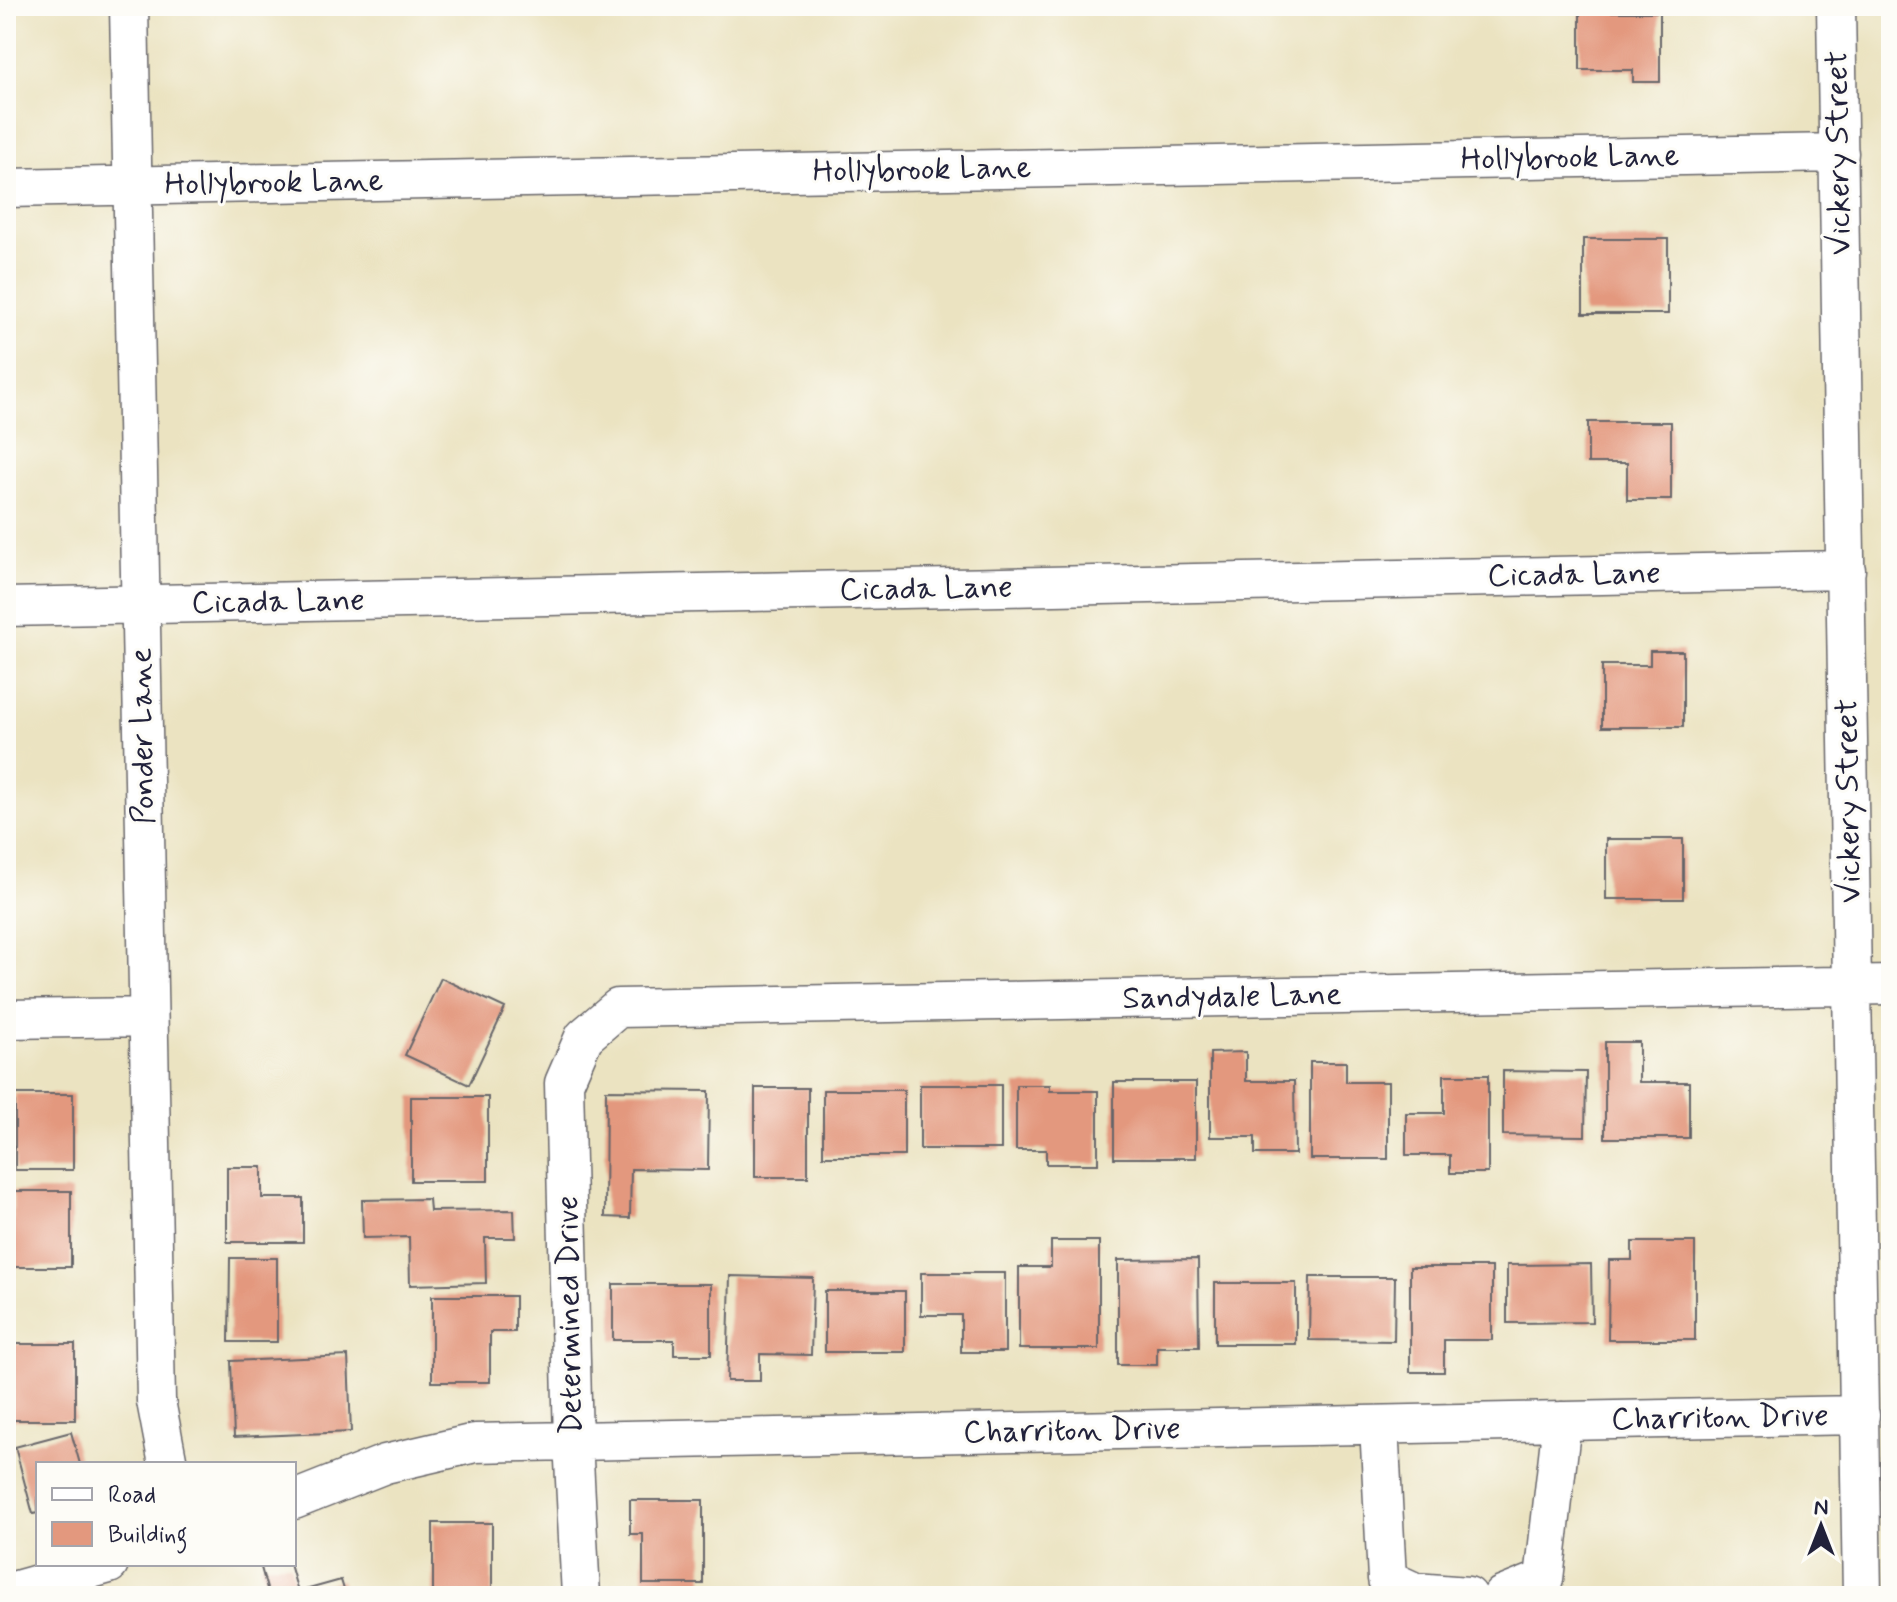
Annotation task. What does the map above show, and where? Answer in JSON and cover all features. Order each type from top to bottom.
[{"type":"street","name":"Ponder Lane","points":[[129,6],[156,1401],[168,1462]]},
{"type":"street","name":"Vickery Street","points":[[1836,6],[1862,1596]]},
{"type":"street","name":"Hollybrook Lane","points":[[6,188],[1839,153]]},
{"type":"street","name":"Cicada Lane","points":[[6,607],[1846,570]]},
{"type":"street","name":"Sandydale Lane","points":[[584,1037],[618,1008],[1891,985]]},
{"type":"street","points":[[6,1019],[148,1017]]},
{"type":"street","name":"Determined Drive","points":[[581,1596],[573,1441],[564,1083],[584,1037]]},
{"type":"street","name":"Charriton Drive","points":[[296,1499],[385,1464],[475,1443],[1860,1415]]},
{"type":"street","points":[[1502,1596],[1544,1579],[1562,1421]]},
{"type":"street","points":[[1379,1425],[1387,1579],[1415,1592],[1468,1596]]},
{"type":"street","points":[[6,1593],[102,1566]]},
{"type":"building","points":[[1580,12],[1660,12],[1660,82],[1633,82],[1633,70],[1580,70]]},
{"type":"building","points":[[1583,239],[1668,239],[1668,314],[1583,314]]},
{"type":"building","points":[[1588,422],[1671,422],[1671,500],[1627,500],[1627,463],[1588,463]]},
{"type":"building","points":[[1650,651],[1683,651],[1683,727],[1602,727],[1602,665],[1650,665]]},
{"type":"building","points":[[1606,839],[1683,839],[1683,899],[1606,899]]},
{"type":"building","points":[[441,978],[505,1008],[469,1085],[405,1055]]},
{"type":"building","points":[[1605,1042],[1639,1042],[1639,1082],[1689,1082],[1689,1138],[1605,1138]]},
{"type":"building","points":[[1246,1052],[1246,1081],[1294,1081],[1295,1154],[1255,1154],[1255,1137],[1210,1137],[1210,1053]]},
{"type":"building","points":[[1310,1062],[1346,1062],[1346,1082],[1388,1082],[1388,1159],[1310,1159]]},
{"type":"building","points":[[1503,1071],[1586,1072],[1585,1136],[1503,1135]]},
{"type":"building","points":[[1444,1075],[1488,1075],[1488,1173],[1450,1173],[1450,1155],[1406,1155],[1406,1113],[1444,1113]]},
{"type":"building","points":[[1114,1082],[1196,1082],[1196,1158],[1114,1158]]},
{"type":"building","points":[[920,1085],[1001,1085],[1001,1149],[920,1149]]},
{"type":"building","points":[[1016,1085],[1050,1085],[1050,1091],[1098,1091],[1098,1164],[1046,1164],[1046,1150],[1016,1150]]},
{"type":"building","points":[[755,1088],[808,1088],[808,1177],[755,1177]]},
{"type":"building","points":[[606,1090],[709,1091],[708,1170],[631,1169],[630,1218],[605,1217]]},
{"type":"building","points":[[823,1090],[904,1090],[904,1156],[823,1156]]},
{"type":"building","points":[[15,1094],[73,1094],[73,1170],[15,1170]]},
{"type":"building","points":[[411,1097],[488,1097],[488,1181],[411,1181]]},
{"type":"building","points":[[227,1167],[262,1167],[262,1198],[303,1198],[303,1242],[227,1242]]},
{"type":"building","points":[[13,1191],[71,1191],[71,1267],[13,1267]]},
{"type":"building","points":[[429,1199],[430,1211],[514,1210],[515,1238],[485,1238],[486,1283],[410,1285],[409,1237],[363,1238],[362,1200]]},
{"type":"building","points":[[1051,1241],[1099,1241],[1099,1349],[1019,1349],[1019,1267],[1051,1267]]},
{"type":"building","points":[[1632,1242],[1695,1242],[1695,1340],[1608,1340],[1609,1260],[1632,1260]]},
{"type":"building","points":[[230,1258],[277,1258],[277,1342],[229,1342]]},
{"type":"building","points":[[1198,1259],[1199,1347],[1157,1347],[1157,1365],[1118,1365],[1118,1260]]},
{"type":"building","points":[[1591,1264],[1592,1322],[1507,1323],[1507,1265]]},
{"type":"building","points":[[1410,1267],[1492,1267],[1492,1340],[1444,1340],[1444,1372],[1410,1372]]},
{"type":"building","points":[[921,1273],[1005,1273],[1005,1352],[961,1352],[961,1315],[921,1315]]},
{"type":"building","points":[[730,1276],[813,1278],[811,1355],[760,1354],[760,1381],[727,1381]]},
{"type":"building","points":[[1310,1277],[1395,1277],[1394,1341],[1309,1340]]},
{"type":"building","points":[[1215,1283],[1296,1283],[1296,1344],[1215,1344]]},
{"type":"building","points":[[613,1284],[711,1284],[711,1355],[674,1355],[674,1340],[613,1340]]},
{"type":"building","points":[[825,1291],[905,1291],[905,1352],[825,1352]]},
{"type":"building","points":[[432,1296],[515,1296],[515,1332],[490,1332],[490,1382],[432,1382]]},
{"type":"building","points":[[6,1344],[75,1344],[75,1420],[6,1420]]},
{"type":"building","points":[[348,1356],[351,1432],[234,1437],[231,1361]]},
{"type":"building","points":[[71,1432],[79,1462],[36,1462],[36,1513],[33,1514],[15,1447]]},
{"type":"building","points":[[630,1500],[703,1500],[703,1584],[643,1584],[643,1534],[630,1534]]},
{"type":"building","points":[[433,1523],[492,1523],[492,1596],[433,1596]]},
{"type":"building","points":[[261,1566],[291,1566],[298,1592],[341,1580],[346,1596],[269,1596]]}]
